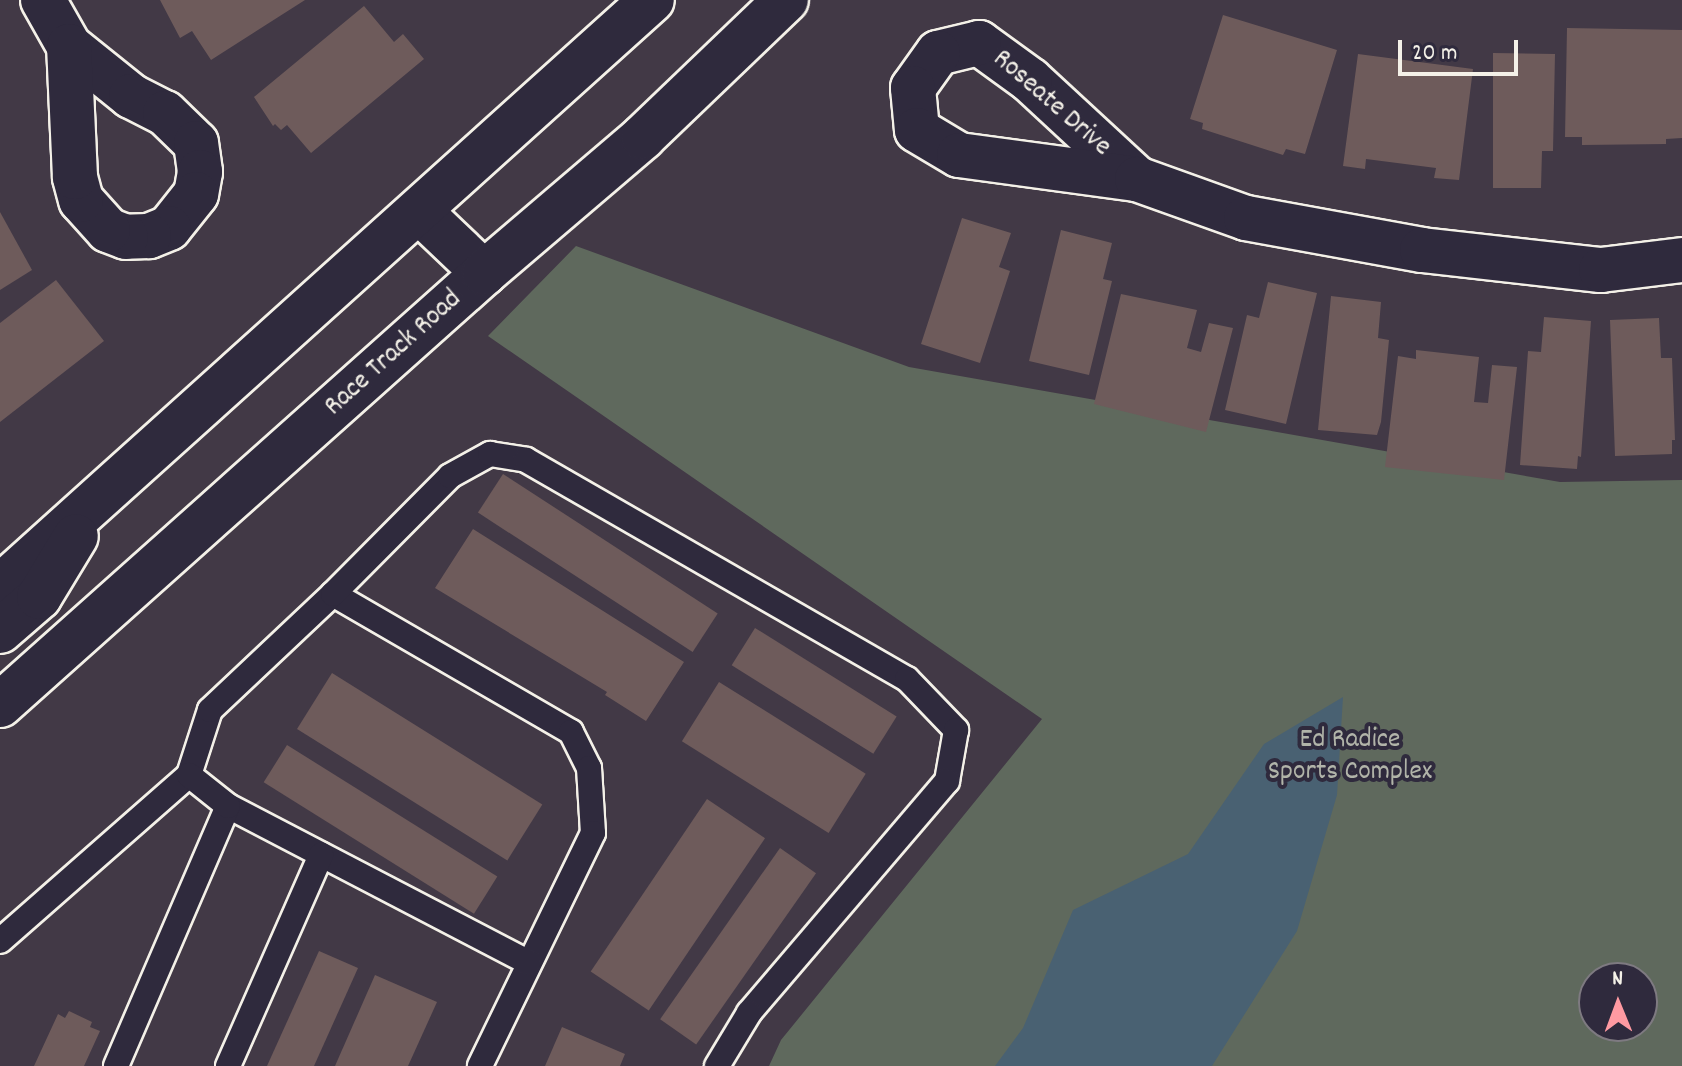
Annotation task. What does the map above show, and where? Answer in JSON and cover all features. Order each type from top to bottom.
[{"type":"main road","points":[[43,0],[69,46]]},
{"type":"main road","points":[[0,587],[652,0]]},
{"type":"main road","name":"Race Track Road","points":[[0,705],[484,273],[643,137],[786,0]]},
{"type":"main road","name":"Roseate Drive","points":[[1137,179],[1030,80],[979,43],[938,53],[913,88],[917,130],[959,155],[1137,179],[1246,218],[1422,250],[1601,270],[1682,260]]},
{"type":"main road","points":[[419,211],[484,273]]},
{"type":"main road","points":[[0,631],[39,597],[94,503]]},
{"type":"lane","points":[[0,941],[189,775],[210,710],[333,594],[450,476],[490,454],[526,460],[907,679],[956,730],[947,781],[749,1013],[717,1066]]},
{"type":"lane","points":[[333,594],[571,732],[589,768],[593,833],[480,1066]]},
{"type":"lane","points":[[189,775],[228,806],[529,963]]},
{"type":"lane","points":[[116,1066],[228,806]]},
{"type":"lane","points":[[228,1066],[321,855]]},
{"type":"green space","name":"Ed Radice Sports Complex","points":[[576,246],[909,367],[1560,482],[1682,480],[1682,1066],[769,1066],[781,1040],[1042,719],[488,336]]},
{"type":"water","points":[[1343,697],[1337,795],[1297,931],[1212,1066],[995,1066],[1023,1028],[1073,910],[1188,854],[1264,744]]},
{"type":"building","points":[[160,0],[305,0],[211,60],[192,31],[180,38]]},
{"type":"building","points":[[364,6],[394,42],[403,34],[424,59],[311,153],[287,125],[281,130],[275,124],[273,126],[254,97]]},
{"type":"building","points":[[1223,15],[1337,50],[1305,154],[1286,149],[1283,155],[1202,129],[1203,123],[1190,119]]},
{"type":"building","points":[[1567,28],[1682,30],[1682,138],[1666,139],[1666,144],[1582,145],[1582,137],[1565,137]]},
{"type":"building","points":[[1493,53],[1555,54],[1553,151],[1542,151],[1541,188],[1493,188]]},
{"type":"building","points":[[1358,54],[1473,69],[1459,180],[1434,178],[1436,168],[1366,159],[1365,169],[1343,166]]},
{"type":"building","points":[[0,212],[32,270],[0,290]]},
{"type":"building","points":[[962,218],[1011,233],[999,267],[1010,271],[980,363],[921,344]]},
{"type":"building","points":[[1061,230],[1112,243],[1103,279],[1112,281],[1089,375],[1029,361]]},
{"type":"building","points":[[56,280],[104,341],[0,422],[0,323]]},
{"type":"building","points":[[1268,282],[1317,293],[1286,424],[1225,410],[1247,315],[1259,318]]},
{"type":"building","points":[[1121,294],[1197,310],[1187,348],[1201,352],[1209,323],[1233,328],[1206,432],[1094,404]]},
{"type":"building","points":[[1331,296],[1381,302],[1378,338],[1389,340],[1377,435],[1318,430]]},
{"type":"building","points":[[1544,317],[1591,321],[1581,457],[1578,456],[1577,469],[1520,465],[1528,351],[1541,352]]},
{"type":"building","points":[[1659,318],[1661,358],[1672,358],[1675,440],[1672,440],[1672,454],[1615,456],[1610,320]]},
{"type":"building","points":[[1416,350],[1479,357],[1474,402],[1488,403],[1492,365],[1517,367],[1504,480],[1385,467],[1398,356],[1416,359]]},
{"type":"building","points":[[503,474],[718,613],[693,652],[478,513]]},
{"type":"building","points":[[473,529],[684,662],[646,721],[605,695],[607,692],[435,588]]},
{"type":"building","points":[[755,628],[897,716],[873,754],[732,665]]},
{"type":"building","points":[[332,673],[542,804],[507,860],[297,729]]},
{"type":"building","points":[[719,682],[866,774],[829,833],[682,741]]},
{"type":"building","points":[[287,745],[497,876],[474,914],[264,782]]},
{"type":"building","points":[[707,799],[765,838],[649,1011],[591,971]]},
{"type":"building","points":[[780,848],[816,873],[696,1044],[660,1019]]},
{"type":"building","points":[[319,951],[358,968],[314,1066],[267,1066]]},
{"type":"building","points":[[375,975],[437,1002],[408,1066],[335,1066]]},
{"type":"building","points":[[69,1011],[92,1022],[90,1027],[100,1031],[84,1066],[34,1066],[58,1014],[65,1018]]},
{"type":"building","points":[[562,1027],[625,1054],[620,1066],[545,1066]]}]
